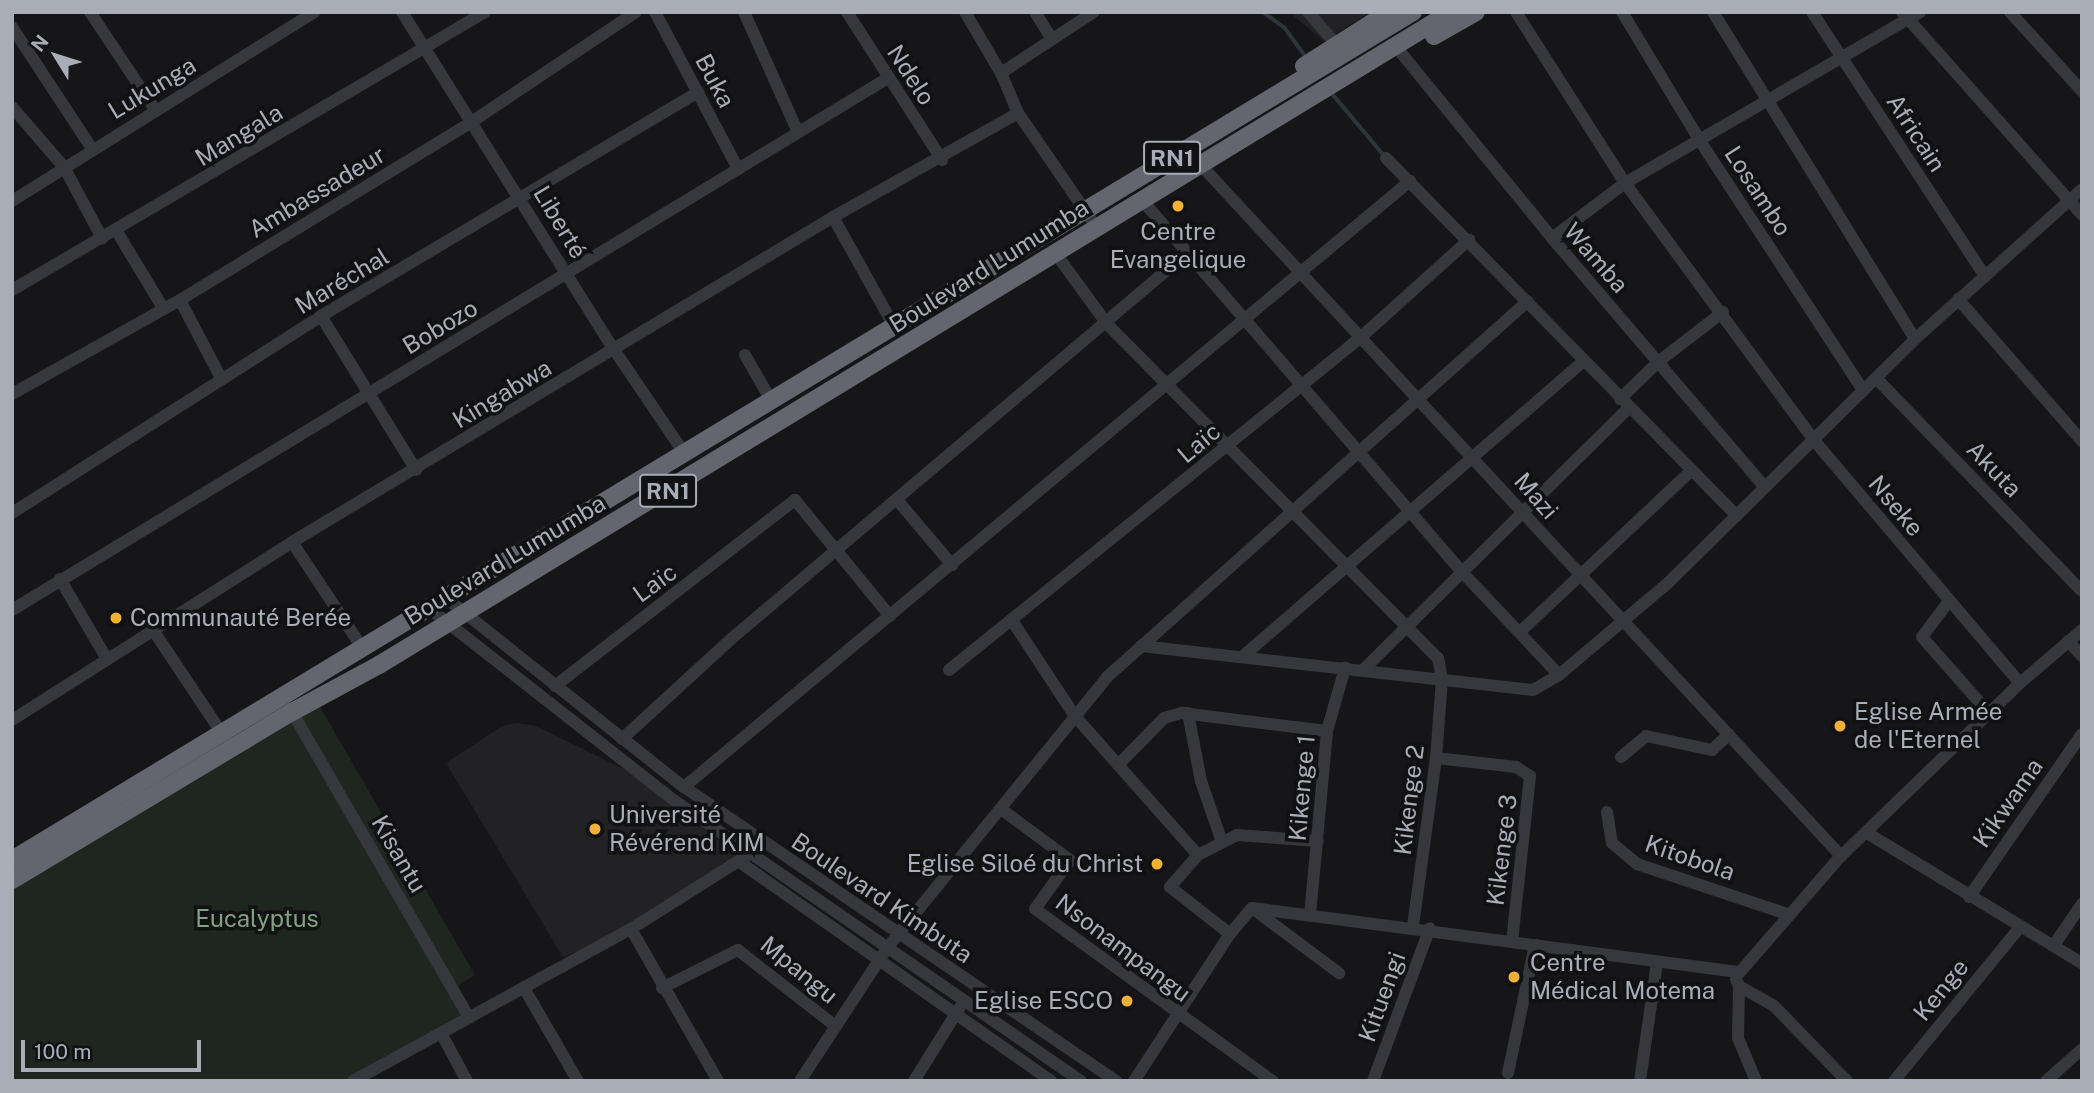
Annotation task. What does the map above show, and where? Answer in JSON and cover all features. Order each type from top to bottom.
[{"type":"highway","points":[[1300,75],[1316,57],[1389,12]]},
{"type":"highway","points":[[1300,75],[1413,12]]},
{"type":"highway","points":[[1317,98],[1451,12]]},
{"type":"highway","points":[[1317,98],[1340,91],[1476,12]]},
{"type":"highway","name":"Boulevard Lumumba","points":[[13,858],[361,646],[430,609],[1084,209],[1260,106],[1300,75]]},
{"type":"highway","name":"Boulevard Lumumba","points":[[12,880],[292,712],[463,614],[1056,254],[1269,121],[1317,98]]},
{"type":"street","points":[[90,12],[156,111]]},
{"type":"street","name":"Lukunga","points":[[12,201],[314,12]]},
{"type":"street","name":"Liberté","points":[[402,12],[523,200],[615,351],[684,453]]},
{"type":"street","name":"Mangala","points":[[12,290],[485,12]]},
{"type":"street","name":"Ambassadeur","points":[[12,394],[180,300],[472,121],[636,12]]},
{"type":"street","name":"Buka","points":[[655,12],[738,169]]},
{"type":"street","points":[[744,12],[797,130]]},
{"type":"street","name":"Ndelo","points":[[847,12],[942,160]]},
{"type":"street","points":[[965,12],[1001,73],[1018,113],[1097,228]]},
{"type":"street","points":[[1035,12],[1051,38]]},
{"type":"street","points":[[1001,73],[1094,12]]},
{"type":"street","points":[[1308,12],[1336,44]]},
{"type":"street","points":[[1516,12],[1625,183],[1723,312],[1812,438]]},
{"type":"street","name":"Losambo","points":[[1622,12],[1700,141],[1863,390]]},
{"type":"street","points":[[1713,12],[1915,339]]},
{"type":"street","name":"Africain","points":[[1812,12],[1984,276]]},
{"type":"street","points":[[1552,238],[1625,183],[1842,59],[1905,16],[1920,12]]},
{"type":"street","points":[[2010,12],[2082,91]]},
{"type":"street","points":[[1905,16],[2082,215]]},
{"type":"street","points":[[12,27],[92,149]]},
{"type":"street","name":"Wamba","points":[[1402,54],[1552,238],[1763,485]]},
{"type":"street","name":"Bobozo","points":[[12,610],[568,276],[797,130],[888,78]]},
{"type":"street","name":"Maréchal","points":[[12,513],[321,316],[523,200],[698,92]]},
{"type":"street","points":[[12,107],[64,167],[102,238]]},
{"type":"street","name":"Kingabwa","points":[[12,720],[292,542],[615,351],[833,217],[942,160],[1018,113]]},
{"type":"street","points":[[1385,158],[1469,240],[1737,516]]},
{"type":"street","name":"Mazi","points":[[1199,163],[1360,338],[1476,458],[1524,516],[1841,856]]},
{"type":"street","points":[[684,787],[1410,181]]},
{"type":"street","points":[[1141,646],[1533,690],[1559,675],[1737,516],[1763,485],[1915,339],[2082,189]]},
{"type":"street","points":[[1142,200],[1244,321],[1360,450],[1463,573],[1559,675]]},
{"type":"street","points":[[833,217],[894,326]]},
{"type":"street","points":[[116,230],[163,308]]},
{"type":"street","name":"Laïc","points":[[949,670],[1013,622],[1360,338],[1469,240]]},
{"type":"street","points":[[1056,254],[1107,324],[1166,387],[1349,563],[1409,625],[1438,658],[1442,680]]},
{"type":"street","points":[[622,739],[836,549],[1107,324],[1186,254]]},
{"type":"street","points":[[1958,299],[2082,441]]},
{"type":"street","points":[[180,300],[222,380]]},
{"type":"street","name":"Mpangu","points":[[800,1081],[834,1025],[893,942],[1074,715],[1141,646],[1417,397],[1528,301]]},
{"type":"street","points":[[1364,669],[1524,516],[1658,362],[1723,312]]},
{"type":"street","points":[[321,316],[416,470]]},
{"type":"street","points":[[745,355],[771,400]]},
{"type":"street","points":[[1242,657],[1349,563],[1476,458],[1584,361]]},
{"type":"street","name":"Akuta","points":[[1876,377],[2082,590]]},
{"type":"street","name":"Nseke","points":[[1812,438],[2020,683]]},
{"type":"street","points":[[1520,632],[1691,471]]},
{"type":"street","name":"Laïc","points":[[555,686],[583,660],[675,595],[795,500],[890,616]]},
{"type":"street","points":[[898,500],[952,565]]},
{"type":"street","points":[[292,542],[361,646]]},
{"type":"street","points":[[60,579],[107,659]]},
{"type":"street","name":"Boulevard Kimbuta","points":[[446,598],[622,739],[684,787],[762,841],[893,942],[964,1001],[1081,1081]]},
{"type":"street","points":[[1949,601],[1922,637],[1989,713]]},
{"type":"street","name":"Boulevard Kimbuta","points":[[430,609],[747,859],[893,942],[1116,1081]]},
{"type":"street","points":[[1013,622],[1074,715],[1120,763],[1198,855]]},
{"type":"street","points":[[1252,908],[1430,928],[1657,963],[1732,972],[1747,968],[1841,856],[2020,683],[2082,630]]},
{"type":"street","points":[[153,631],[221,732]]},
{"type":"street","points":[[2068,641],[2082,656]]},
{"type":"street","name":"Kikenge 1","points":[[1310,915],[1327,731],[1345,668]]},
{"type":"street","name":"Kikenge 2","points":[[1413,926],[1436,758],[1442,680]]},
{"type":"street","name":"Kisantu","points":[[292,712],[469,1017]]},
{"type":"street","points":[[1120,763],[1164,718],[1188,713],[1327,731]]},
{"type":"street","points":[[1188,713],[1201,781],[1221,839]]},
{"type":"street","points":[[1620,757],[1646,736],[1712,750],[1729,734]]},
{"type":"street","name":"Kikwama","points":[[1969,897],[2082,734]]},
{"type":"street","name":"Kikenge 3","points":[[1436,758],[1516,767],[1530,776],[1512,942]]},
{"type":"street","name":"Nsonampangu","points":[[1000,808],[1070,860],[1035,909],[1177,1015],[1273,1081]]},
{"type":"street","name":"Kitobola","points":[[1607,812],[1612,844],[1637,864],[1790,915]]},
{"type":"street","points":[[1867,832],[1969,897],[2082,963]]},
{"type":"street","points":[[1230,934],[1170,887],[1198,855],[1221,839],[1237,835],[1318,841]]},
{"type":"street","points":[[356,1080],[631,929],[747,859],[762,841]]},
{"type":"street","points":[[747,859],[880,961],[1051,1081]]},
{"type":"street","points":[[2054,945],[2082,904]]},
{"type":"street","points":[[1134,1081],[1230,934],[1252,908]]},
{"type":"street","points":[[1252,908],[1339,974]]},
{"type":"street","name":"Kenge","points":[[1894,1081],[2021,926]]},
{"type":"street","name":"Kituengi","points":[[1373,1081],[1430,928]]},
{"type":"street","points":[[631,929],[662,988],[718,1081]]},
{"type":"street","points":[[1508,1073],[1535,945]]},
{"type":"street","name":"Mpangu","points":[[662,988],[738,950],[834,1025]]},
{"type":"street","points":[[1640,1081],[1657,963]]},
{"type":"street","points":[[1732,972],[1740,986],[1774,1006],[1846,1080]]},
{"type":"street","points":[[1740,986],[1738,1038],[1756,1081]]},
{"type":"street","points":[[524,988],[578,1081]]},
{"type":"street","points":[[914,1081],[964,1001]]},
{"type":"street","points":[[441,1033],[467,1081]]},
{"type":"street","points":[[2046,1081],[2082,1049]]},
{"type":"shaded area","points":[[1289,12],[1371,12],[1324,41]]},
{"type":"shaded area","name":"Université Révérend KIM","points":[[517,723],[536,726],[626,770],[742,858],[596,944],[563,957],[446,763],[502,726]]},
{"type":"green space","name":"Eucalyptus","points":[[315,698],[475,975],[456,987],[475,1022],[365,1081],[12,1081],[12,880]]},
{"type":"waterway","points":[[1263,12],[1285,28],[1306,57]]},
{"type":"waterway","points":[[1330,91],[1383,154]]},
{"type":"place","name":"Centre Evangelique","points":[[1178,206]]},
{"type":"place","name":"Communauté Berée","points":[[116,618]]},
{"type":"place","name":"Eglise Armée de l'Eternel","points":[[1840,726]]},
{"type":"place","name":"Université Révérend KIM","points":[[595,829]]},
{"type":"place","name":"Eglise Siloé du Christ","points":[[1157,864]]},
{"type":"place","name":"Centre Médical Motema","points":[[1514,977]]},
{"type":"place","name":"Eglise ESCO","points":[[1127,1001]]}]
